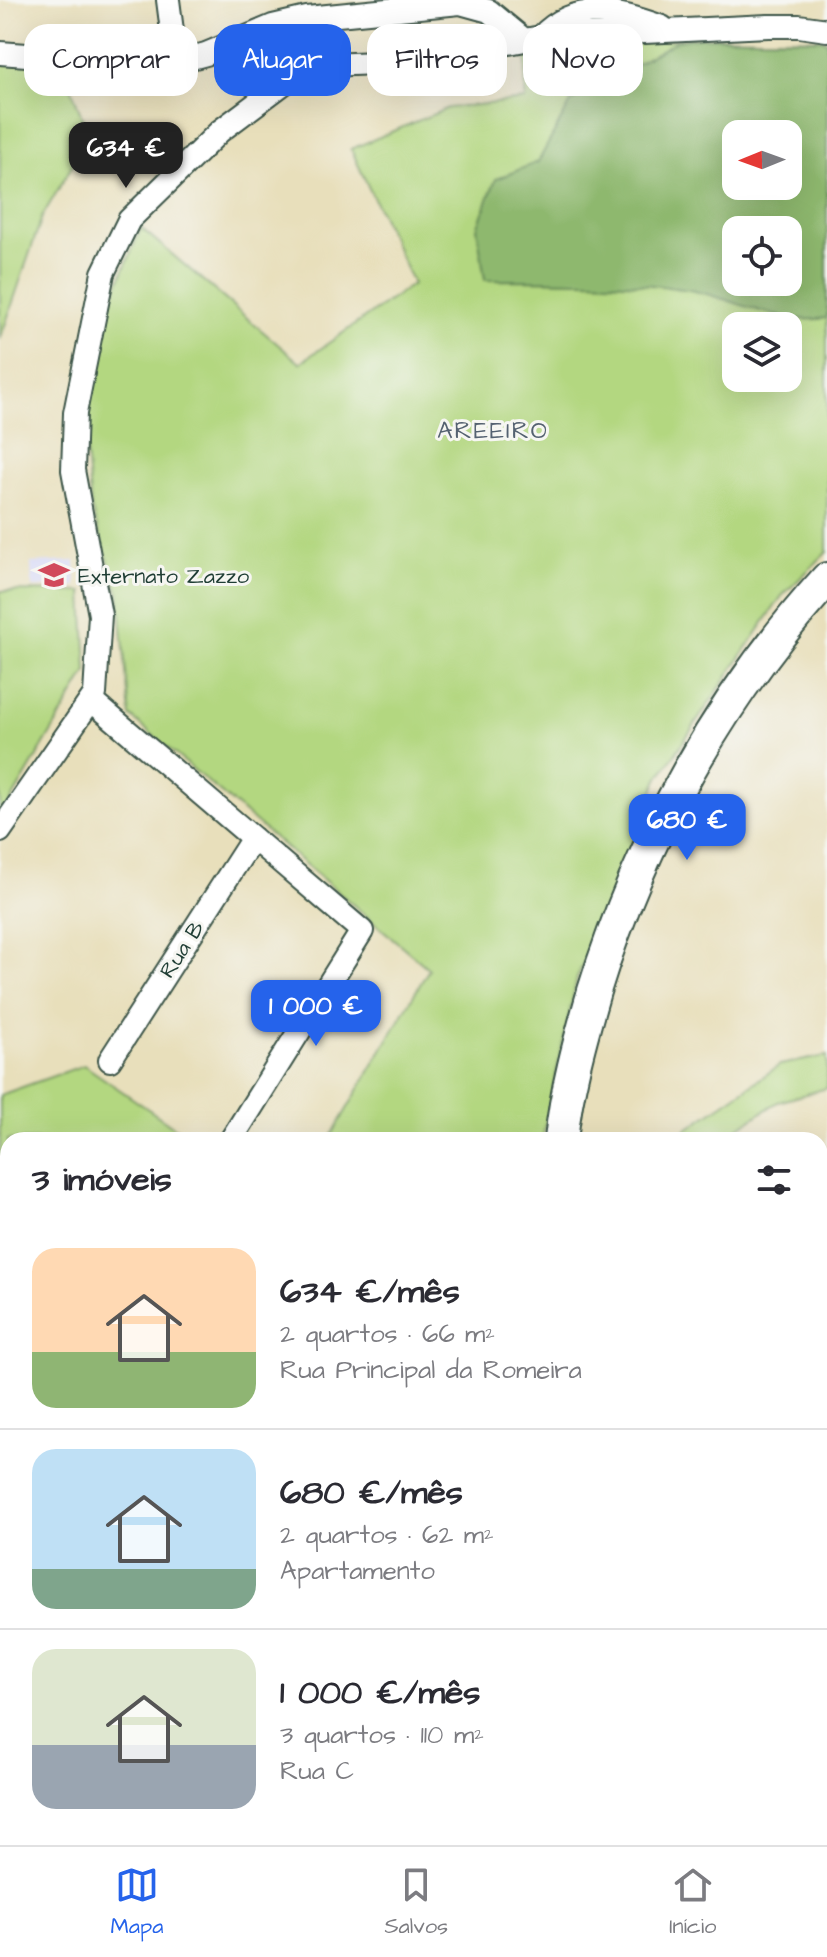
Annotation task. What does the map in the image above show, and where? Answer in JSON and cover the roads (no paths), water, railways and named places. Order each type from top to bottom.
[{"type":"main road","points":[[562,1132],[580,1038],[608,947],[640,865],[681,784],[732,699],[827,579]]},
{"type":"main road","points":[[575,1132],[591,1050],[614,969],[637,905],[664,844],[702,771],[735,719],[792,639],[827,598]]},
{"type":"street","points":[[168,0],[171,24]]},
{"type":"street","points":[[198,56],[273,26],[307,18],[460,3],[489,11],[523,32]]},
{"type":"street","points":[[552,24],[577,12],[619,12],[674,31]]},
{"type":"street","points":[[643,33],[768,26],[827,30]]},
{"type":"street","points":[[0,831],[95,694],[100,615],[73,470],[75,413],[103,273],[129,220],[220,131],[292,77],[326,65],[405,62],[523,40]]},
{"type":"street","points":[[0,53],[24,55]]},
{"type":"street","points":[[91,700],[362,931],[236,1132]]},
{"type":"street","name":"Rua B","points":[[110,1060],[253,838]]},
{"type":"place","name":"Externato Zazzo","points":[[54,575]]},
{"type":"district","name":"AREEIRO","points":[[493,430]]}]
